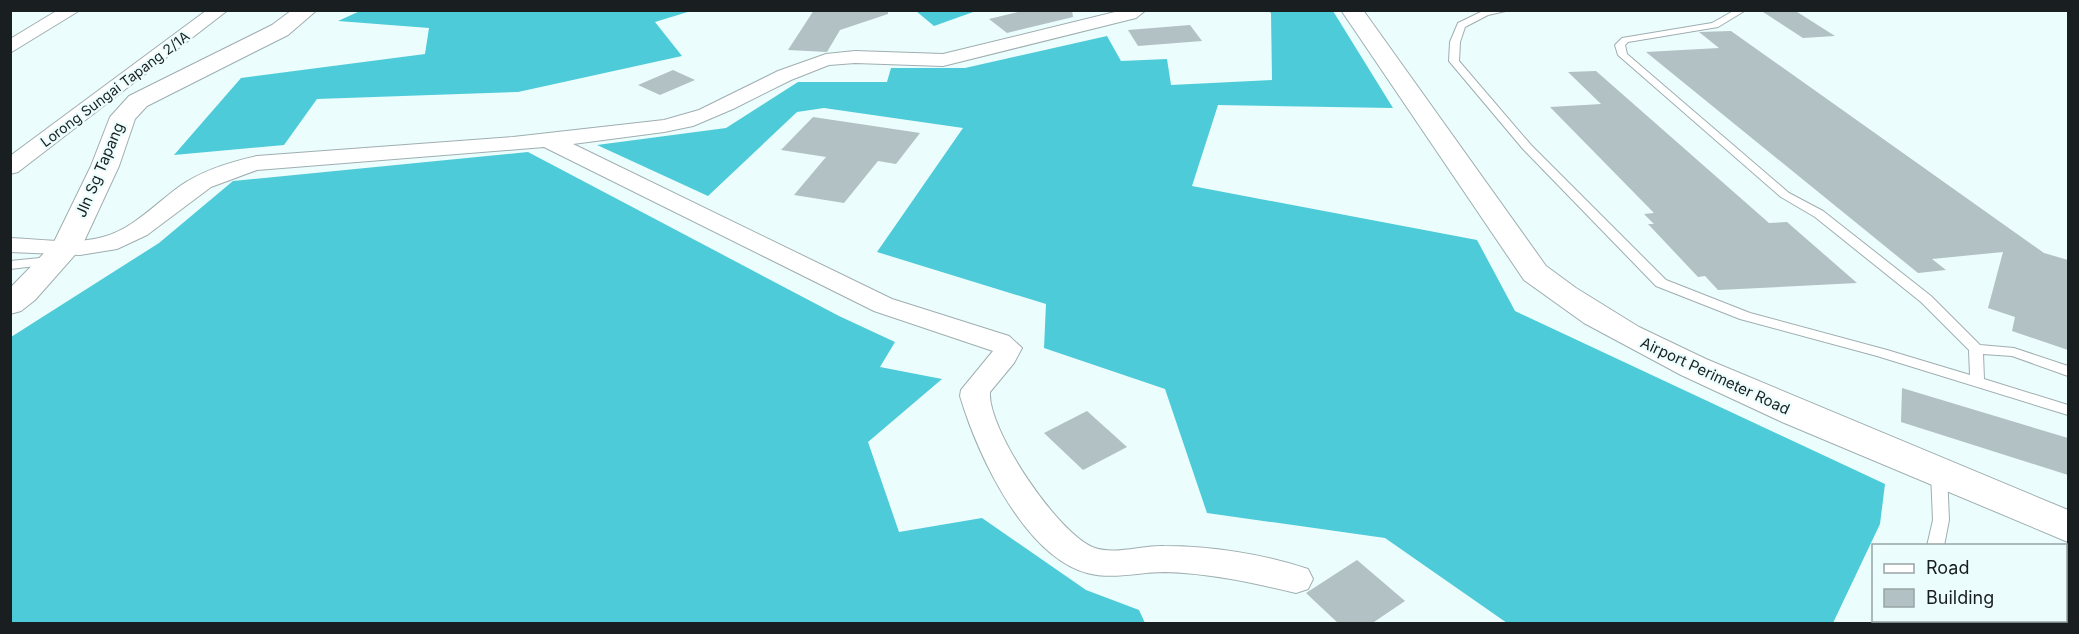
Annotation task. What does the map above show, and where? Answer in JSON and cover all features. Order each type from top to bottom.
[{"type":"street","name":"Lorong Sungai Tapang 2/1A","points":[[10,167],[219,10]]},
{"type":"street","name":"Jln Sg Tapang","points":[[10,304],[61,254],[105,166],[123,117],[138,101],[280,30],[306,10]]},
{"type":"street","points":[[10,246],[61,254],[118,241],[135,233],[188,191],[209,179],[229,170],[256,163],[286,158],[361,155],[550,141],[668,125],[699,118],[760,86],[827,60],[849,56],[942,60],[1130,14],[1137,10]]},
{"type":"street","name":"Airport Perimeter Road","points":[[1353,10],[1535,273],[1586,310],[1693,369],[2068,527]]},
{"type":"street","points":[[10,48],[68,12]]},
{"type":"street","points":[[550,141],[883,305],[999,342],[1008,348],[1004,357],[976,390],[975,396],[987,433],[1005,471],[1026,502],[1058,538],[1084,558],[1103,562],[1162,559],[1212,563],[1296,579]]},
{"type":"lane","points":[[1506,10],[1486,14],[1461,25],[1455,42],[1454,61],[1527,147],[1660,283],[1745,316],[2068,410]]},
{"type":"lane","points":[[1742,10],[1715,25],[1624,40],[1620,45],[1623,55],[1785,195],[1819,214],[1926,299],[1976,349],[2014,352],[2068,370]]},
{"type":"lane","points":[[10,265],[28,265],[61,254]]},
{"type":"lane","points":[[1976,349],[1977,382]]},
{"type":"lane","points":[[1935,544],[1941,520],[1939,473]]},
{"type":"shaded area","points":[[360,11],[691,11],[655,22],[682,56],[518,92],[317,99],[284,145],[174,155],[241,78],[425,54],[429,28],[338,21]]},
{"type":"shaded area","points":[[916,11],[976,11],[934,26]]},
{"type":"shaded area","points":[[1268,11],[1333,11],[1393,108],[1218,105],[1192,186],[1477,240],[1515,311],[1885,484],[1880,524],[1833,623],[1507,623],[1385,538],[1207,513],[1165,389],[1044,348],[1046,304],[877,252],[963,128],[824,108],[797,112],[708,196],[597,145],[726,128],[798,82],[887,82],[891,68],[965,68],[1107,36],[1121,61],[1167,59],[1171,85],[1272,80],[1271,13]]},
{"type":"shaded area","points":[[528,152],[839,316],[895,342],[880,367],[942,379],[868,442],[899,532],[982,518],[1086,590],[1139,610],[1145,623],[11,623],[11,337],[159,243],[233,181]]},
{"type":"building","points":[[814,10],[888,10],[888,14],[840,30],[827,52],[788,50]]},
{"type":"building","points":[[1026,10],[1072,10],[1073,17],[1007,33],[989,19]]},
{"type":"building","points":[[1760,10],[1794,10],[1835,36],[1803,38]]},
{"type":"building","points":[[1190,25],[1202,41],[1138,46],[1128,30]]},
{"type":"building","points":[[1731,31],[2044,253],[2068,260],[2068,350],[2012,331],[2015,317],[1988,308],[2003,252],[1932,259],[1946,270],[1918,273],[1646,52],[1719,48],[1699,32]]},
{"type":"building","points":[[673,70],[695,80],[660,95],[638,85]]},
{"type":"building","points":[[1596,71],[1769,223],[1787,222],[1857,283],[1718,290],[1705,276],[1698,277],[1648,224],[1654,224],[1644,214],[1654,213],[1550,107],[1601,104],[1568,72]]},
{"type":"building","points":[[813,117],[920,133],[896,164],[878,161],[844,203],[794,195],[826,157],[781,150]]},
{"type":"building","points":[[1902,388],[2068,438],[2068,475],[1901,422]]},
{"type":"building","points":[[1087,411],[1127,447],[1083,470],[1044,433]]},
{"type":"building","points":[[1357,560],[1405,601],[1371,624],[1339,624],[1306,593]]}]
